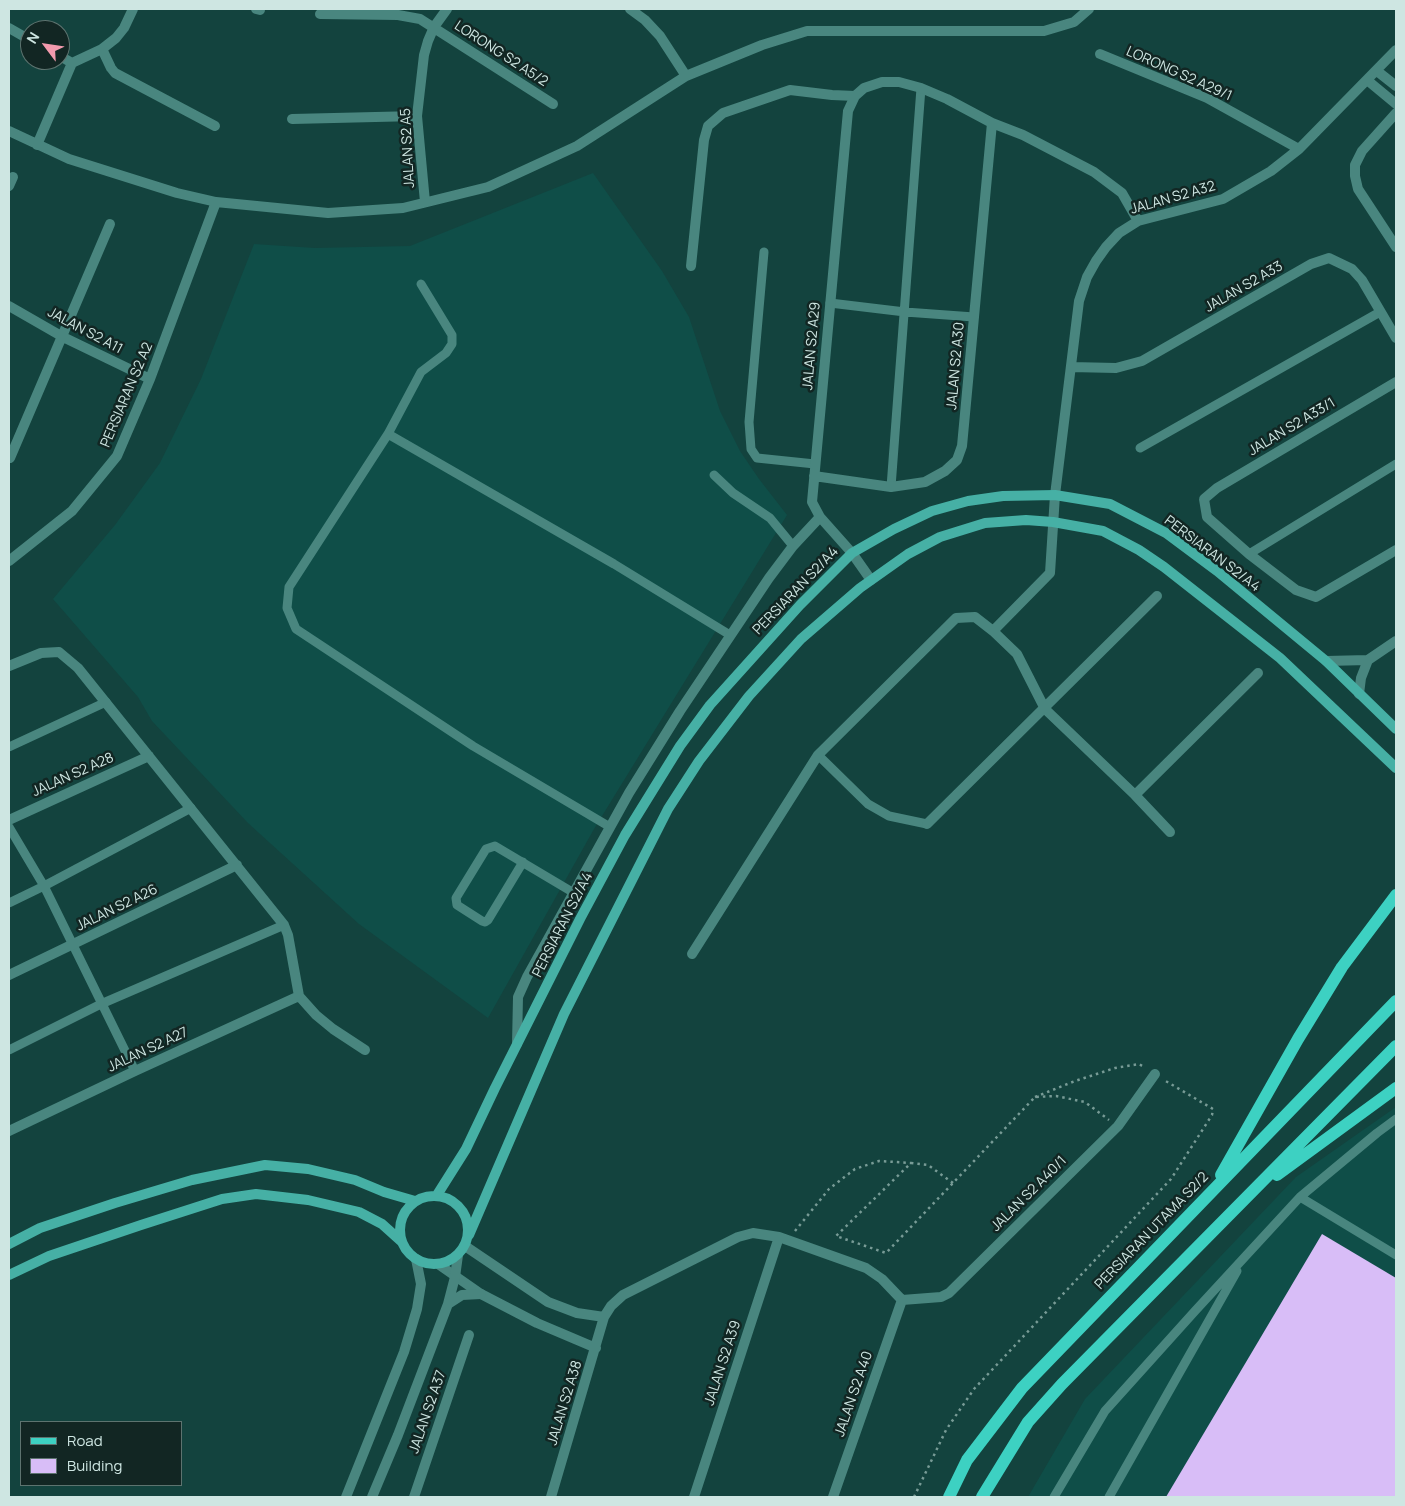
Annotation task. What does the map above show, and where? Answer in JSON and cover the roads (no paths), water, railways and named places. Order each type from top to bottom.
[{"type":"main road","name":"PERSIARAN S2/A4","points":[[437,1195],[466,1149],[580,919],[657,782],[710,705],[800,605],[852,553],[894,529],[932,511],[968,501],[1002,496],[1055,495],[1110,504],[1166,533],[1218,571],[1326,661],[1396,729]]},
{"type":"main road","points":[[9,1275],[49,1256],[141,1225],[222,1199],[256,1194],[308,1200],[359,1212],[382,1224],[402,1242],[408,1252],[426,1264],[438,1264],[449,1261],[458,1255],[465,1246],[564,1014],[668,809],[699,761],[749,696],[801,640],[871,580],[908,554],[940,537],[985,523],[1026,520],[1053,522],[1103,531],[1139,550],[1164,567],[1280,658],[1396,768]]},
{"type":"main road","points":[[1213,1190],[1298,1039],[1342,967],[1396,895]]},
{"type":"main road","name":"PERSIARAN UTAMA S2/2","points":[[949,1497],[967,1460],[1022,1388],[1396,1001]]},
{"type":"main road","points":[[982,1497],[1028,1422],[1123,1321],[1396,1046]]},
{"type":"main road","points":[[1241,1202],[1396,1088]]},
{"type":"main road","points":[[9,1244],[40,1228],[115,1202],[192,1180],[265,1165],[308,1169],[355,1180],[384,1192],[415,1201]]},
{"type":"main road","points":[[402,1242],[401,1219],[415,1201],[425,1196],[437,1195],[448,1198],[458,1204],[465,1213],[469,1235]]},
{"type":"street","points":[[37,145],[72,63],[102,49],[120,33],[133,9]]},
{"type":"street","name":"JALAN S2 A5","points":[[425,202],[417,116],[424,55],[434,27],[447,9]]},
{"type":"street","points":[[630,9],[645,20],[660,36],[686,76]]},
{"type":"street","points":[[9,131],[69,159],[177,193],[216,202],[328,214],[403,208],[488,187],[577,146],[686,76],[762,45],[807,31],[1044,31],[1074,22],[1089,9]]},
{"type":"street","name":"LORONG S2 A5/2","points":[[320,14],[409,16],[420,19],[554,104]]},
{"type":"street","points":[[9,28],[20,34]]},
{"type":"street","points":[[102,49],[115,73],[215,126]]},
{"type":"street","name":"JALAN S2 A32","points":[[993,631],[1050,573],[1055,495],[1079,301],[1087,277],[1096,261],[1118,233],[1138,221],[1223,199],[1271,171],[1299,149],[1396,50]]},
{"type":"street","name":"LORONG S2 A29/1","points":[[1100,54],[1207,98],[1299,149]]},
{"type":"street","points":[[1377,70],[1394,84]]},
{"type":"street","points":[[1368,80],[1396,104]]},
{"type":"street","points":[[691,266],[704,140],[708,126],[723,113],[790,90],[856,96],[864,88],[882,82],[899,82],[921,88],[947,99],[992,123],[1023,135],[1094,172],[1122,193],[1138,221]]},
{"type":"street","name":"JALAN S2 A29","points":[[856,96],[848,111],[812,502],[820,517],[852,553],[871,580]]},
{"type":"street","points":[[1396,113],[1362,151],[1355,165],[1355,176],[1358,189],[1396,247]]},
{"type":"street","points":[[292,119],[417,116]]},
{"type":"street","name":"JALAN S2 A30","points":[[814,476],[892,487],[925,482],[945,471],[957,460],[962,446],[992,123]]},
{"type":"street","name":"PERSIARAN S2 A2","points":[[9,561],[72,511],[117,456],[150,379],[216,202]]},
{"type":"street","points":[[10,458],[110,224]]},
{"type":"street","name":"JALAN S2 A33","points":[[1071,367],[1116,368],[1142,361],[1311,264],[1329,258],[1352,269],[1362,280],[1396,338]]},
{"type":"street","name":"JALAN S2 A11","points":[[9,306],[63,337],[150,379]]},
{"type":"street","name":"JALAN S2 A33/1","points":[[1249,554],[1206,517],[1204,499],[1217,488],[1396,382]]},
{"type":"street","points":[[517,1044],[518,997],[527,977],[629,793],[680,711],[769,578],[793,546],[820,517]]},
{"type":"street","points":[[1249,554],[1296,590],[1316,597],[1396,550]]},
{"type":"street","points":[[927,824],[1157,596]]},
{"type":"street","points":[[692,954],[818,755],[956,618],[975,617],[1017,654],[1045,708],[1135,795],[1170,832]]},
{"type":"street","points":[[1326,661],[1368,660],[1396,641]]},
{"type":"street","points":[[9,666],[41,653],[59,652],[78,668],[284,924],[288,935],[299,996],[316,1015],[365,1050]]},
{"type":"street","points":[[1359,694],[1361,678],[1368,660]]},
{"type":"street","points":[[1135,795],[1258,673]]},
{"type":"street","name":"JALAN S2 A28","points":[[9,820],[149,756]]},
{"type":"street","points":[[610,827],[625,836]]},
{"type":"street","name":"JALAN S2 A26","points":[[9,975],[237,865]]},
{"type":"street","name":"JALAN S2 A27","points":[[9,1131],[299,996]]},
{"type":"street","name":"JALAN S2 A40/1","points":[[902,1300],[941,1296],[949,1293],[1118,1126],[1155,1074]]},
{"type":"street","points":[[465,1246],[548,1302],[578,1313],[604,1317],[611,1306],[623,1295],[738,1237],[753,1233],[784,1239],[866,1268],[882,1280],[902,1300]]},
{"type":"street","name":"JALAN S2 A39","points":[[694,1497],[784,1239]]},
{"type":"street","points":[[372,1497],[448,1304],[458,1255]]},
{"type":"street","points":[[346,1497],[397,1370],[417,1308],[421,1284],[416,1259]]},
{"type":"street","points":[[438,1264],[481,1294],[536,1323],[596,1348]]},
{"type":"street","points":[[448,1304],[462,1295],[481,1294]]},
{"type":"street","name":"JALAN S2 A40","points":[[833,1497],[902,1300]]},
{"type":"street","name":"JALAN S2 A38","points":[[551,1497],[604,1317]]},
{"type":"street","name":"JALAN S2 A37","points":[[414,1497],[469,1335]]},
{"type":"lane","points":[[892,487],[921,88]]},
{"type":"lane","points":[[764,252],[749,422],[751,449],[757,458],[815,464]]},
{"type":"lane","points":[[421,284],[452,335],[452,344],[446,353],[421,372],[388,434],[289,587],[287,608],[296,629],[473,746],[610,827]]},
{"type":"lane","points":[[830,303],[906,312],[974,317]]},
{"type":"lane","points":[[1140,448],[1380,312]]},
{"type":"lane","points":[[388,434],[614,564],[730,635]]},
{"type":"lane","points":[[1249,554],[1396,464]]},
{"type":"lane","points":[[714,475],[733,493],[770,518],[793,546]]},
{"type":"lane","points":[[9,747],[106,702]]},
{"type":"lane","points":[[818,755],[868,804],[889,816],[927,824]]},
{"type":"lane","points":[[9,903],[191,808]]},
{"type":"lane","points":[[9,827],[44,886],[74,944],[101,1004],[135,1071]]},
{"type":"lane","points":[[522,862],[486,922],[457,905],[456,898],[486,849],[490,846],[495,846],[522,862],[574,893]]},
{"type":"lane","points":[[9,1050],[101,1004],[284,924]]},
{"type":"lane","points":[[1054,1497],[1106,1411],[1245,1257],[1300,1197],[1396,1119]]},
{"type":"lane","points":[[1300,1197],[1396,1255]]},
{"type":"lane","points":[[1108,1497],[1245,1257]]}]
